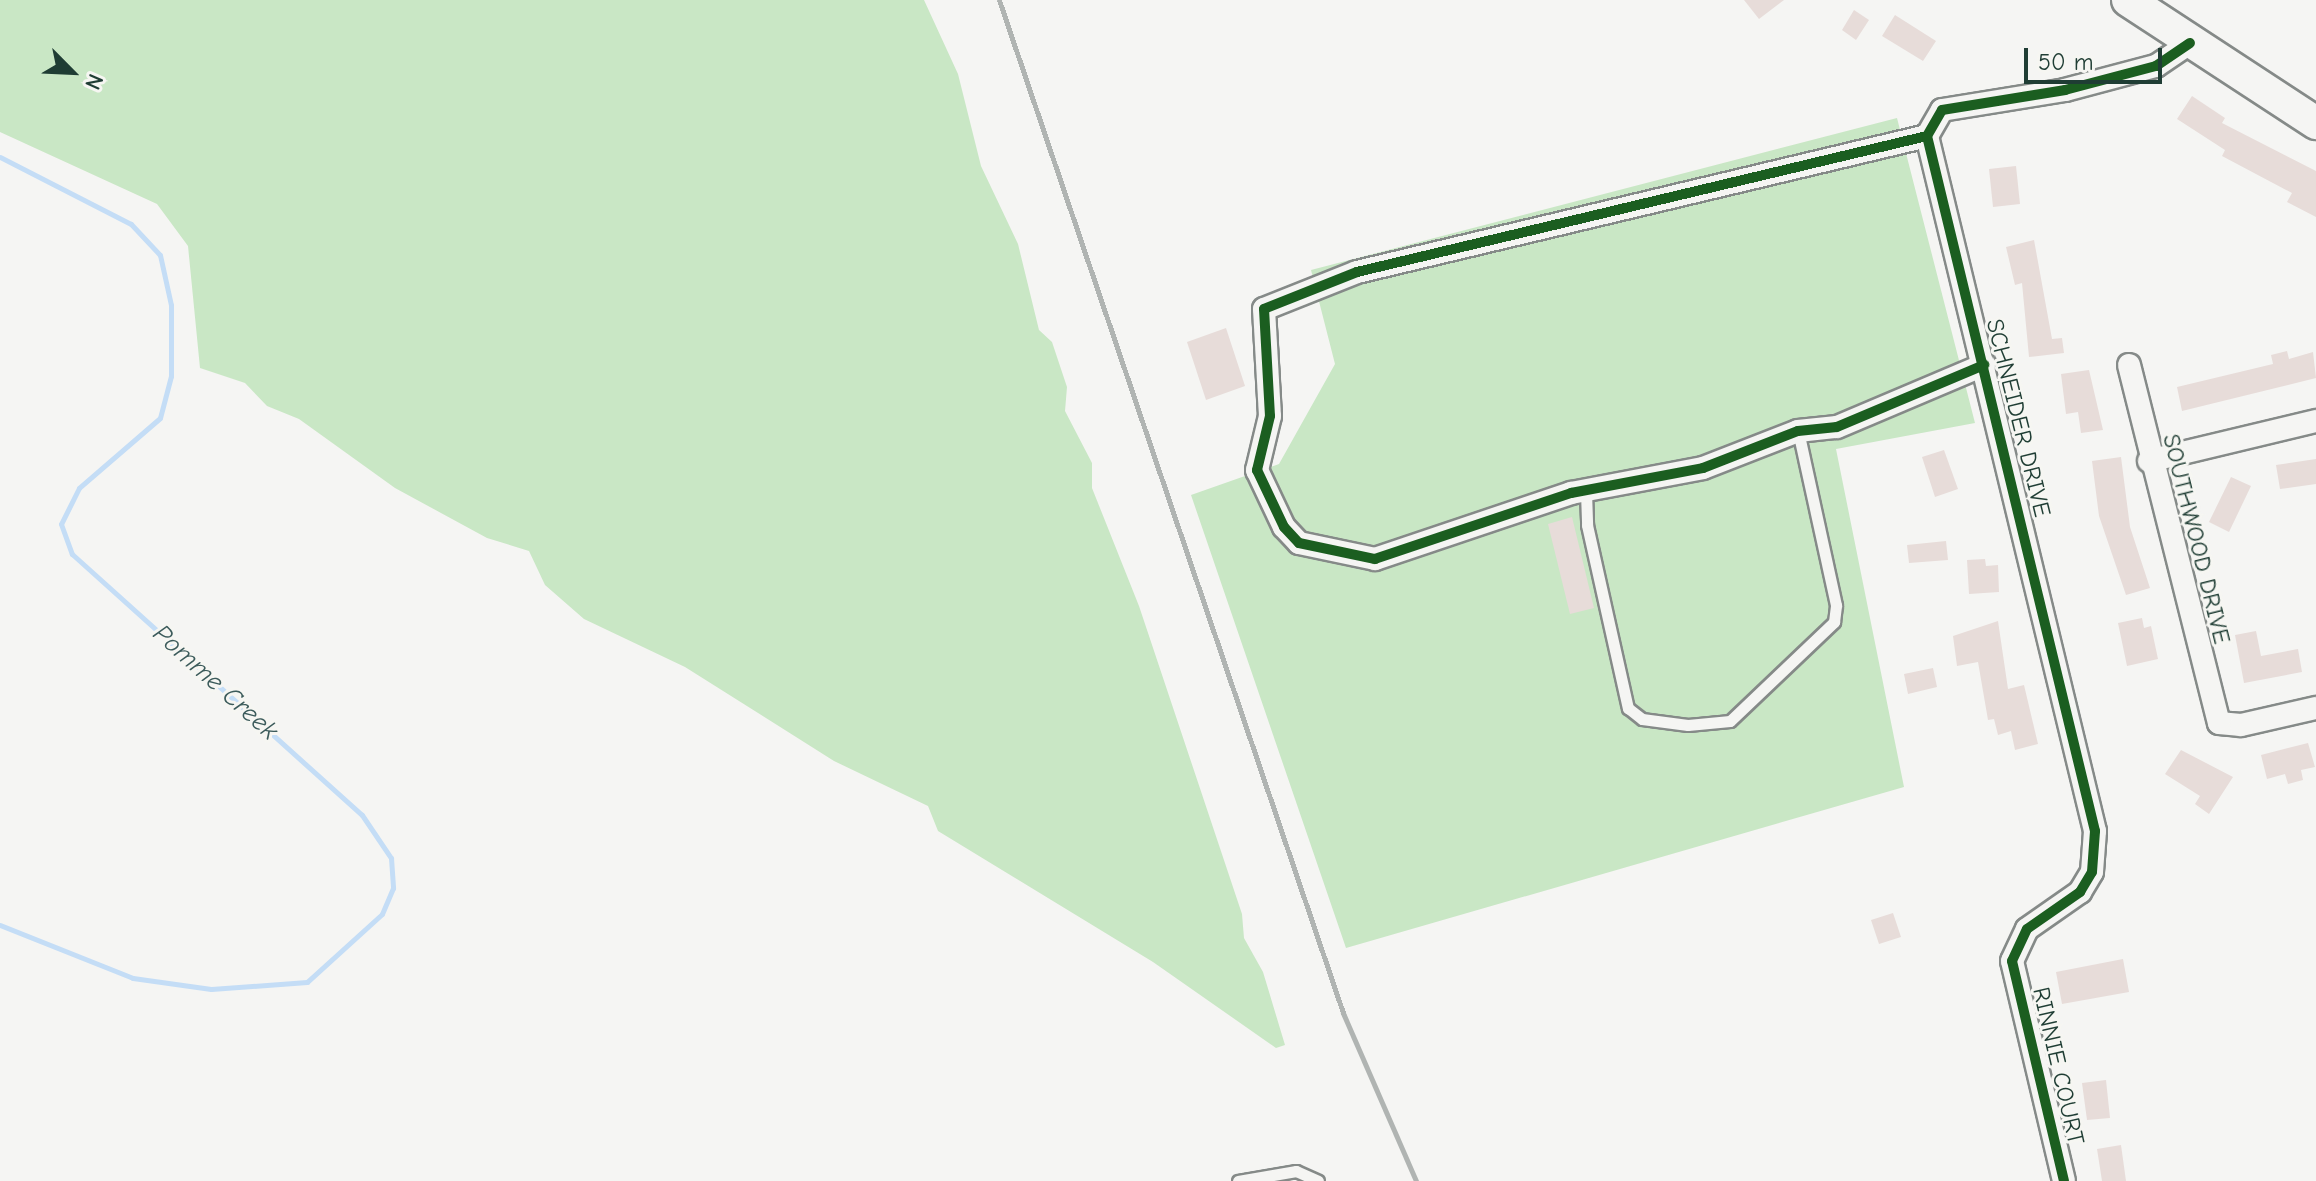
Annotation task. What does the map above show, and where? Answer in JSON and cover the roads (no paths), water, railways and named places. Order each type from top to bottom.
[{"type":"street","points":[[2128,0],[2316,123]]},
{"type":"street","points":[[1984,365],[1837,427],[1798,431],[1703,468],[1586,492],[1375,559],[1299,543],[1284,527],[1257,470],[1270,416],[1264,309],[1357,272],[1927,136],[1942,110],[2080,86],[2156,66],[2190,43]]},
{"type":"street","name":"SCHNEIDER DRIVE","points":[[1927,136],[2097,848],[2080,892],[2027,929],[2012,961]]},
{"type":"street","name":"SOUTHWOOD DRIVE","points":[[2129,365],[2149,461],[2219,723],[2241,725],[2316,708]]},
{"type":"street","points":[[2149,461],[2316,421]]},
{"type":"street","name":"RINNIE COURT","points":[[2012,961],[2064,1181]]},
{"type":"lane","points":[[1586,492],[1593,556],[1628,708],[1642,719],[1688,725],[1730,721],[1834,622],[1834,594],[1798,431]]},
{"type":"lane","points":[[1238,1181],[1296,1171],[1318,1181]]},
{"type":"waterway","name":"Pomme Creek","points":[[0,157],[131,224],[160,255],[171,305],[171,376],[160,418],[79,488],[61,524],[72,554],[362,815],[391,858],[393,888],[382,914],[307,982],[211,989],[133,978],[0,925]]},
{"type":"railway","points":[[999,0],[1343,1013],[1416,1181]]}]
